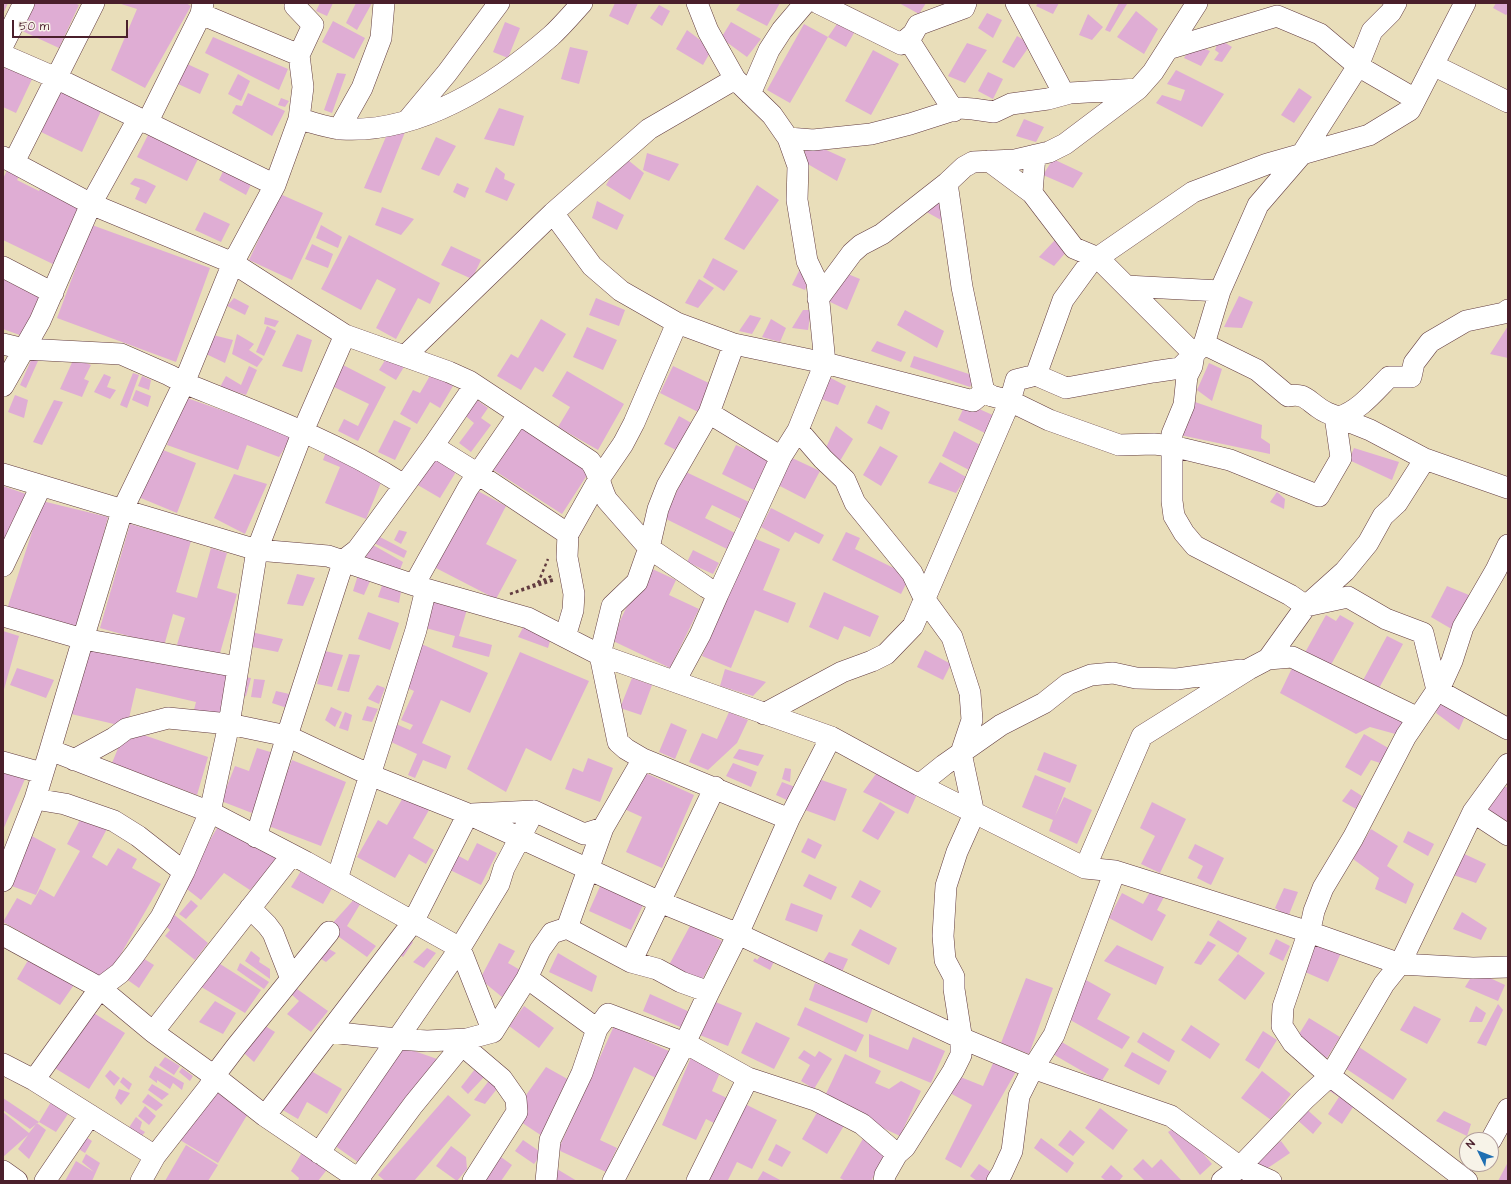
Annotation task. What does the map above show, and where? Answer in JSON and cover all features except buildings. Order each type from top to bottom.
[{"type":"street","points":[[3,45],[24,3]]},
{"type":"street","points":[[94,3],[56,78],[9,159],[91,204],[233,263],[345,335],[450,372],[475,385],[590,461],[595,468],[607,500],[649,548],[718,594]]},
{"type":"street","points":[[3,881],[35,799],[122,511],[184,382],[233,263],[275,185],[299,119],[303,87],[299,55],[312,25],[295,6],[296,3]]},
{"type":"street","points":[[339,129],[362,88],[381,38],[384,3]]},
{"type":"street","points":[[407,121],[447,74],[499,3]]},
{"type":"street","points":[[299,119],[339,129],[359,129],[407,121],[432,113],[464,99],[499,77],[551,36],[582,3]]},
{"type":"street","points":[[675,681],[700,635],[781,457],[798,430],[825,362],[817,282],[807,261],[797,200],[798,166],[788,138],[772,116],[735,79],[708,30],[697,3]]},
{"type":"street","points":[[750,94],[769,50],[782,30],[805,3]]},
{"type":"street","points":[[818,3],[901,44],[913,34],[918,25],[964,8],[966,3]]},
{"type":"street","points":[[1016,3],[1064,94]]},
{"type":"street","points":[[818,299],[852,253],[860,245],[882,234],[947,183],[964,167],[973,162],[1015,160],[1049,152],[1066,144],[1138,89],[1153,72],[1197,3]]},
{"type":"street","points":[[1396,3],[1391,12],[1372,31],[1358,66],[1302,154],[1258,205],[1220,291],[1199,349],[1187,376],[1184,405],[1172,434],[1172,501],[1174,516],[1184,533],[1195,546],[1284,591],[1306,606],[1348,597],[1386,619],[1423,633],[1437,690],[1508,729]]},
{"type":"street","points":[[1450,3],[1452,29]]},
{"type":"street","points":[[1036,375],[1063,300],[1090,263],[1192,192],[1267,164],[1369,135],[1410,110],[1415,99],[1442,70],[1452,29],[1465,3]]},
{"type":"street","points":[[3,386],[24,350],[53,293],[91,204],[142,121],[202,8],[299,55]]},
{"type":"street","points":[[1168,49],[1277,16],[1320,34],[1358,66],[1415,99]]},
{"type":"street","points":[[908,39],[954,111]]},
{"type":"street","points":[[3,55],[56,78],[275,185]]},
{"type":"street","points":[[1442,70],[1508,102]]},
{"type":"street","points":[[405,356],[553,213],[649,129],[735,79]]},
{"type":"street","points":[[788,138],[820,140],[871,134],[967,108],[994,112],[1011,104],[1048,99],[1064,94],[1138,89]]},
{"type":"street","points":[[1032,193],[1035,155]]},
{"type":"street","points":[[989,161],[1032,193],[1074,248],[1098,258],[1126,286],[1199,349],[1257,370],[1288,396],[1296,394],[1304,396],[1320,409],[1370,430],[1425,458],[1508,488]]},
{"type":"street","points":[[947,183],[962,287],[984,392]]},
{"type":"street","points":[[553,213],[592,266],[621,291],[677,323],[734,344],[825,362],[973,401],[984,392]]},
{"type":"street","points":[[3,267],[53,293]]},
{"type":"street","points":[[1126,286],[1220,291]]},
{"type":"street","points":[[1335,416],[1339,417],[1347,415],[1363,403],[1390,377],[1411,377],[1414,363],[1430,342],[1466,321],[1504,313],[1508,310]]},
{"type":"street","points":[[565,637],[573,610],[574,594],[567,557],[568,534],[599,479],[623,444],[634,423],[677,323]]},
{"type":"street","points":[[34,1080],[100,988],[120,972],[135,954],[161,917],[184,872],[210,812],[229,724],[257,550],[303,431],[345,335]]},
{"type":"street","points":[[3,344],[24,350],[122,354],[184,382],[303,431],[362,460],[404,485]]},
{"type":"street","points":[[734,344],[709,413],[667,486],[658,509],[649,548],[637,582],[612,606],[600,655],[618,742],[626,749],[643,759],[715,787],[789,819]]},
{"type":"street","points":[[764,714],[842,672],[886,654],[913,626],[1010,401],[1016,380],[1036,375],[1066,388],[1180,368],[1199,349]]},
{"type":"street","points":[[256,837],[344,560],[357,550],[434,446],[475,385]]},
{"type":"street","points":[[984,392],[1010,401],[1049,420],[1119,444],[1154,444],[1172,446],[1230,460],[1319,496],[1340,458],[1335,416]]},
{"type":"street","points":[[709,413],[781,457]]},
{"type":"street","points":[[337,879],[416,630],[420,587],[454,511],[519,414]]},
{"type":"street","points":[[798,430],[823,459],[845,480],[856,503],[912,573],[925,600],[952,637],[970,693],[972,720],[961,752],[974,814],[957,852],[946,886],[943,936],[945,960],[954,977],[954,989],[961,1038],[961,1055],[953,1071],[905,1147],[897,1154],[885,1175],[884,1181]]},
{"type":"street","points":[[434,446],[568,534]]},
{"type":"street","points":[[1268,659],[1306,606],[1350,565],[1368,543],[1383,516],[1397,503],[1425,458]]},
{"type":"street","points":[[3,474],[122,511],[257,550],[328,556],[344,560],[420,587],[528,618],[600,655],[831,737],[974,814],[1084,868],[1115,871],[1309,932],[1400,964],[1473,968],[1508,967]]},
{"type":"street","points":[[3,566],[41,486]]},
{"type":"street","points":[[1462,1175],[1330,1076],[1293,1043],[1282,1026],[1283,1007],[1309,932],[1314,911],[1324,888],[1353,838],[1406,736],[1437,690],[1446,673],[1463,627],[1496,570],[1508,545]]},
{"type":"street","points":[[3,616],[83,639],[238,667]]},
{"type":"street","points":[[1084,868],[1142,736],[1249,669],[1268,659],[1292,657],[1418,718]]},
{"type":"street","points":[[918,785],[961,752],[1001,725],[1044,703],[1068,684],[1091,675],[1113,672],[1141,678],[1177,679],[1249,669]]},
{"type":"street","points":[[74,760],[114,738],[126,729],[168,718],[229,724],[287,736],[370,775],[468,814],[660,902],[738,934],[961,1038],[1033,1068],[1172,1116],[1240,1167],[1271,1181]]},
{"type":"street","points":[[613,1181],[686,1043],[709,992],[738,934],[789,819],[831,737]]},
{"type":"street","points":[[50,750],[210,812],[337,879],[460,948],[493,1032]]},
{"type":"street","points":[[567,928],[603,828],[643,759]]},
{"type":"street","points":[[3,762],[42,773]]},
{"type":"street","points":[[1222,1181],[1240,1167],[1304,1099],[1330,1076],[1384,984],[1400,964],[1473,812],[1508,764]]},
{"type":"street","points":[[631,962],[715,787]]},
{"type":"street","points":[[35,799],[65,804],[114,821],[138,836],[184,872]]},
{"type":"street","points":[[468,814],[534,811],[584,834],[603,828]]},
{"type":"street","points":[[320,1153],[460,948],[499,884],[504,868],[534,811]]},
{"type":"street","points":[[1473,812],[1508,835]]},
{"type":"street","points":[[265,1116],[413,922],[468,814]]},
{"type":"street","points":[[153,1032],[292,855]]},
{"type":"street","points":[[997,1181],[1012,1151],[1019,1096],[1033,1068],[1054,1035],[1115,871]]},
{"type":"street","points":[[250,908],[273,933],[291,979]]},
{"type":"street","points":[[329,1032],[397,1039],[464,1042],[493,1032],[527,978],[540,950],[552,933],[567,928],[631,962],[657,969],[681,982],[709,992]]},
{"type":"street","points":[[141,1181],[155,1156],[209,1087],[214,1076],[329,932]]},
{"type":"street","points":[[3,935],[100,988],[153,1032],[214,1076],[265,1116],[359,1180],[413,1105],[464,1042]]},
{"type":"street","points":[[527,978],[597,1029]]},
{"type":"street","points":[[546,1181],[550,1140],[577,1086],[597,1029],[608,1014],[686,1043],[748,1078],[815,1100],[862,1124],[897,1154]]},
{"type":"street","points":[[464,1042],[502,1079],[516,1099],[517,1112],[473,1181]]},
{"type":"street","points":[[3,1064],[34,1080],[155,1156]]},
{"type":"street","points":[[697,1181],[748,1078]]},
{"type":"street","points":[[1495,1132],[1508,1109]]},
{"type":"street","points":[[46,1181],[90,1115]]},
{"type":"street","points":[[3,1171],[17,1181]]},
{"type":"path","points":[[570,575],[548,582],[506,595],[538,583],[570,575]]}]
